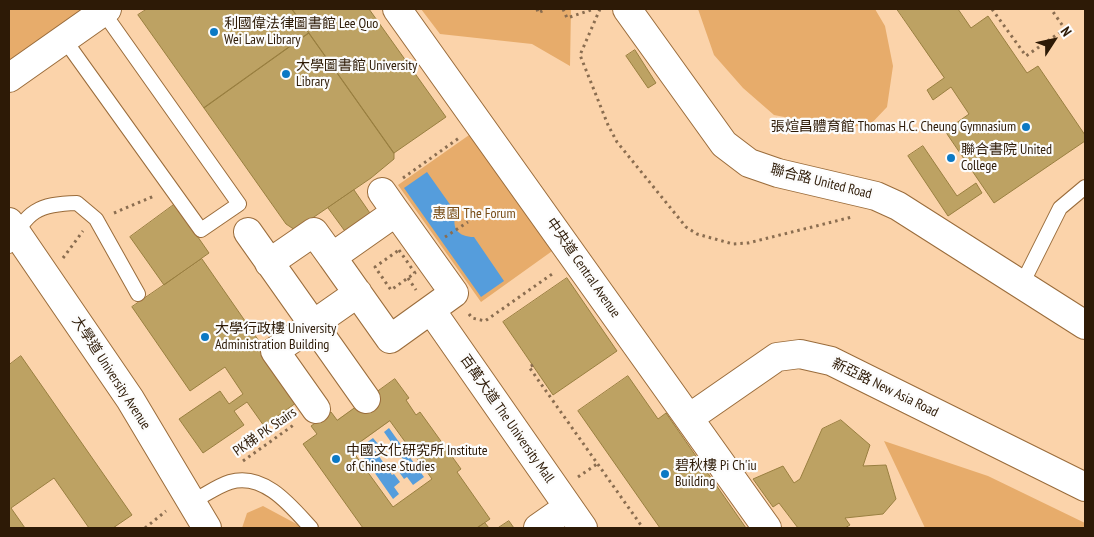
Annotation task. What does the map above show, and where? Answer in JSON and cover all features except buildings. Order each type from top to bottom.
[{"type":"street","name":"中央道 Central Avenue","points":[[397,9],[767,528]]},
{"type":"street","name":"聯合路 United Road","points":[[626,9],[724,144],[749,163],[778,173],[876,196],[898,206],[1085,325]]},
{"type":"street","points":[[9,78],[104,10]]},
{"type":"street","points":[[270,263],[314,232],[390,339],[454,293],[389,202],[332,257]]},
{"type":"street","points":[[248,232],[366,399]]},
{"type":"street","name":"大學道 University Avenue","points":[[11,233],[53,284],[130,399],[180,505],[207,528]]},
{"type":"street","points":[[316,409],[275,352],[358,293]]},
{"type":"street","name":"百萬大道 The University Mall","points":[[431,310],[575,518]]},
{"type":"street","name":"新亞路 New Asia Road","points":[[689,418],[777,357],[800,354],[816,356],[831,361],[1085,487]]},
{"type":"street","points":[[538,528],[575,518]]},
{"type":"lane","points":[[64,39],[201,230],[239,204],[104,10]]},
{"type":"lane","points":[[1022,284],[1060,208],[1085,187]]},
{"type":"lane","points":[[11,233],[30,214],[52,203],[77,203],[96,219],[138,294]]},
{"type":"lane","points":[[180,505],[230,482],[247,480],[274,491],[311,528]]},
{"type":"path","points":[[537,9],[538,13],[546,9]]},
{"type":"path","points":[[563,9],[568,18],[594,9]]},
{"type":"path","points":[[600,9],[580,55],[608,124],[618,142],[691,232],[733,244],[748,243],[860,215]]},
{"type":"path","points":[[992,9],[1026,56],[1065,29],[1051,9]]},
{"type":"path","points":[[1054,13],[1060,9]]},
{"type":"path","points":[[389,202],[480,124]]},
{"type":"path","points":[[53,284],[65,252],[96,219],[138,204],[170,187]]},
{"type":"path","points":[[441,240],[468,222]]},
{"type":"path","points":[[399,250],[415,273],[391,290],[374,267],[399,250]]},
{"type":"path","points":[[454,293],[472,318],[485,321],[534,288]]},
{"type":"path","points":[[533,365],[529,367],[643,528]]},
{"type":"path","name":"PK梯 PK Stairs","points":[[241,462],[316,409]]},
{"type":"path","points":[[145,528],[180,505]]},
{"type":"green space","points":[[9,9],[80,9],[79,13],[72,20],[9,61]]},
{"type":"green space","points":[[421,9],[571,9],[570,66],[532,44],[440,34]]},
{"type":"green space","points":[[698,9],[875,9],[885,26],[893,66],[887,107],[868,127],[805,121],[774,115],[743,88],[714,55]]},
{"type":"green space","name":"惠園 The Forum","points":[[472,133],[555,249],[481,302],[398,185]]},
{"type":"green space","points":[[884,441],[988,476],[1085,523],[1085,528],[925,528]]},
{"type":"green space","points":[[263,506],[304,528],[242,528],[247,513]]},
{"type":"water","points":[[427,172],[456,213],[454,223],[457,231],[468,237],[474,237],[504,281],[481,297],[404,188]]},
{"type":"water","points":[[389,428],[424,477],[413,485],[407,477],[404,479],[399,472],[407,465],[384,432]]},
{"type":"water","points":[[373,438],[379,445],[374,449],[392,475],[394,474],[400,482],[394,487],[399,494],[393,499],[358,449]]},
{"type":"place","name":"利國偉法律圖書館 Lee Quo Wei Law Library","points":[[214,32]]},
{"type":"place","name":"大學圖書館 University Library","points":[[286,74]]},
{"type":"place","name":"張煊昌體育館 Thomas H.C. Cheung Gymnasium","points":[[1026,127]]},
{"type":"place","name":"聯合書院 United College","points":[[951,158]]},
{"type":"place","name":"大學行政樓 University Administration Building","points":[[205,337]]},
{"type":"place","name":"中國文化研究所 Institute of Chinese Studies","points":[[336,459]]},
{"type":"place","name":"碧秋樓 Pi Ch'iu Building","points":[[665,474]]}]
